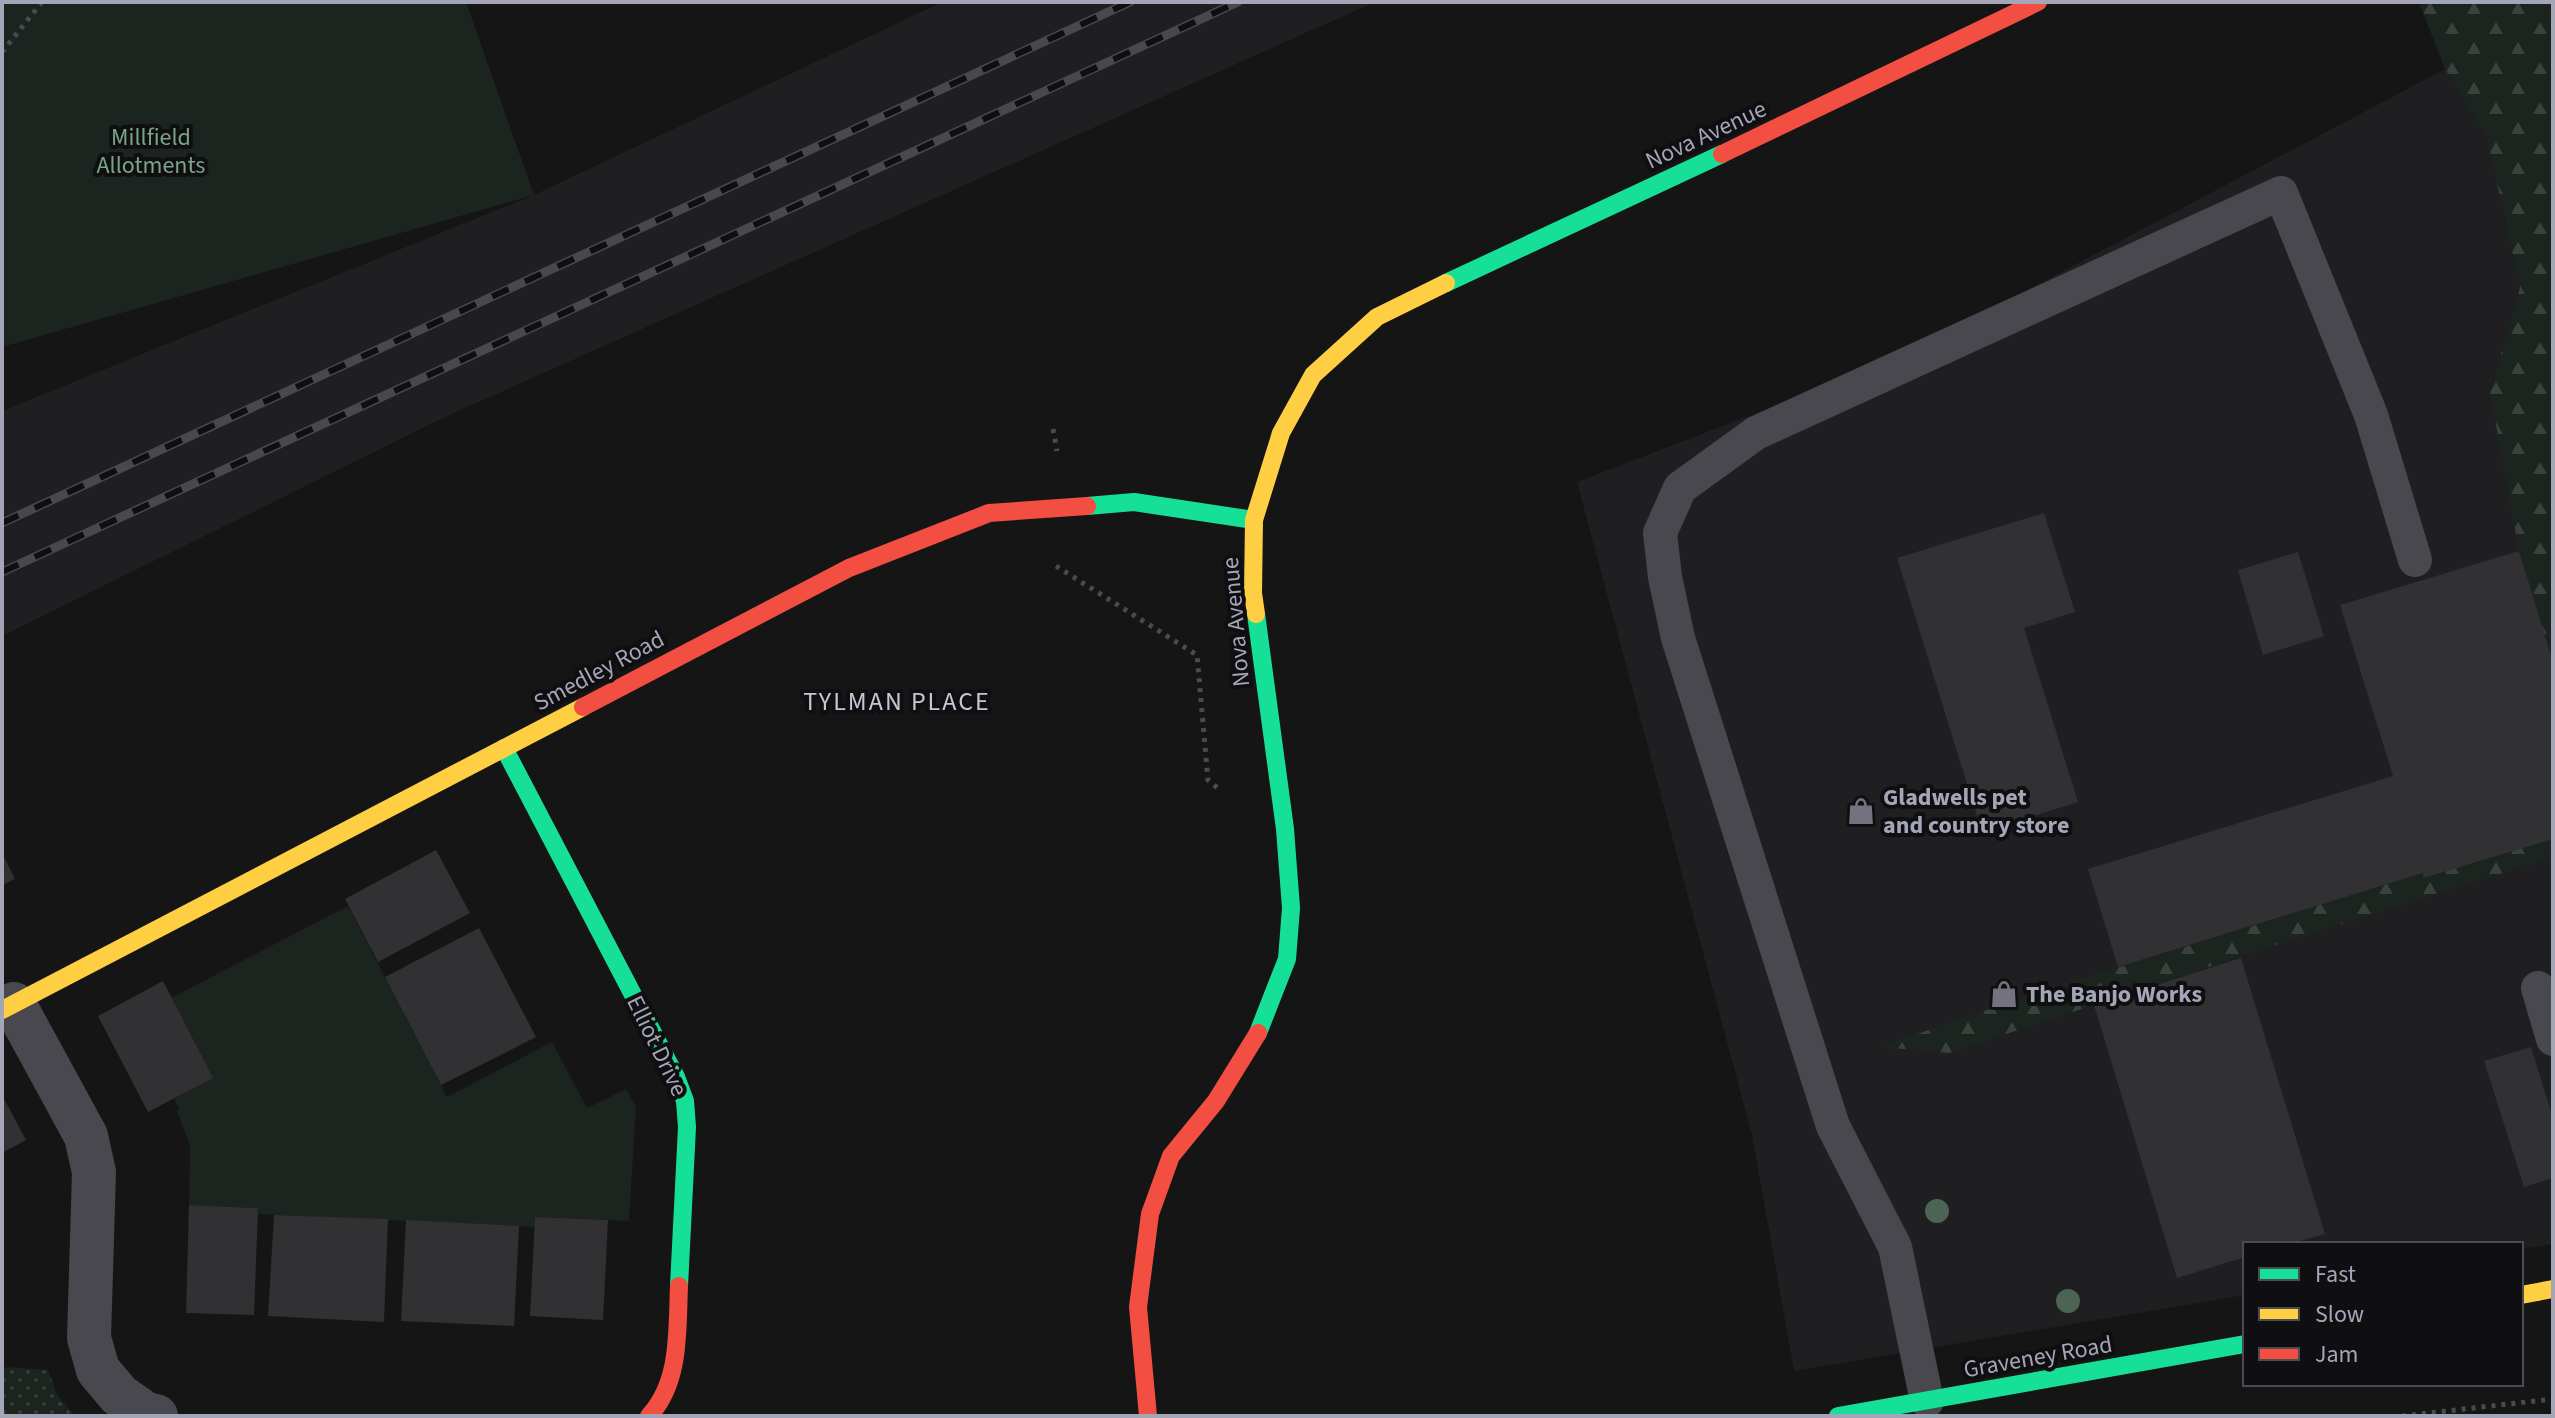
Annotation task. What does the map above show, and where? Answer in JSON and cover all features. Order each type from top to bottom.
[{"type":"street","name":"Nova Avenue","points":[[1148,1416],[1138,1307],[1150,1214],[1171,1156],[1216,1101],[1261,1028],[1287,959],[1291,908],[1285,829],[1253,593],[1254,520],[1281,433],[1313,375],[1377,317],[2038,2]]},
{"type":"street","name":"Smedley Road","points":[[8,1007],[849,568],[989,513],[1134,502],[1254,520]]},
{"type":"street","name":"Elliot Drive","points":[[504,748],[676,1077],[685,1101],[687,1127],[676,1349],[671,1381],[657,1408],[649,1416]]},
{"type":"street","points":[[8,1007],[86,1136],[92,1154],[89,1338],[98,1370],[119,1395],[146,1414],[156,1416]]},
{"type":"street","points":[[2523,1295],[2553,1289]]},
{"type":"street","name":"Graveney Road","points":[[1838,1416],[2243,1344]]},
{"type":"lane","points":[[1927,1401],[1895,1247],[1833,1126],[1678,638],[1665,577],[1660,533],[1680,488],[1756,433],[2281,193],[2371,415],[2415,560]]},
{"type":"lane","points":[[2538,988],[2553,1039]]},
{"type":"path","points":[[2,52],[42,2]]},
{"type":"path","points":[[1053,429],[1068,538],[1046,560],[1197,655],[1208,780],[1235,805],[1285,829]]},
{"type":"path","points":[[2402,1416],[2553,1399]]},
{"type":"shaded area","points":[[942,2],[1375,2],[447,416],[2,636],[2,411],[534,195]]},
{"type":"shaded area","points":[[2445,69],[2487,138],[2520,287],[2490,392],[2553,619],[2553,1244],[2523,1249],[2523,1242],[2243,1242],[2243,1295],[1794,1371],[1752,1135],[1577,482],[1897,359]]},
{"type":"green space","name":"Millfield Allotments","points":[[2,2],[466,2],[534,195],[2,347]]},
{"type":"green space","points":[[2419,2],[2553,2],[2553,662],[2519,551],[2490,392],[2520,287],[2487,138],[2445,69]]},
{"type":"green space","points":[[2553,839],[2553,857],[1949,1053],[1880,1047],[2030,995],[2423,873],[2424,877]]},
{"type":"green space","points":[[348,906],[447,1097],[552,1042],[587,1108],[626,1089],[636,1106],[629,1221],[535,1217],[535,1227],[258,1214],[258,1208],[189,1205],[190,1146],[177,1111],[180,1109],[174,1099],[212,1077],[171,998]]},
{"type":"green space","points":[[6,1367],[48,1370],[57,1395],[74,1415],[2,1416],[2,1370]]},
{"type":"building","points":[[2044,513],[2075,612],[2024,628],[2078,802],[1982,832],[1897,558]]},
{"type":"building","points":[[2519,551],[2553,662],[2553,839],[2423,878],[2423,873],[2118,967],[2088,869],[2393,776],[2340,605]]},
{"type":"building","points":[[2298,552],[2324,636],[2263,655],[2238,570]]},
{"type":"building","points":[[436,850],[470,913],[378,962],[345,899]]},
{"type":"building","points":[[2,853],[15,879],[2,885]]},
{"type":"building","points":[[479,928],[536,1037],[441,1085],[385,977]]},
{"type":"building","points":[[2241,958],[2325,1234],[2297,1242],[2243,1242],[2243,1258],[2177,1278],[2094,1005]]},
{"type":"building","points":[[163,981],[213,1078],[148,1112],[98,1016]]},
{"type":"building","points":[[2531,1047],[2553,1118],[2553,1178],[2524,1187],[2484,1061]]},
{"type":"building","points":[[2,1095],[26,1140],[2,1153]]},
{"type":"building","points":[[189,1205],[258,1208],[254,1315],[186,1313]]},
{"type":"building","points":[[274,1215],[388,1219],[384,1322],[268,1316]]},
{"type":"building","points":[[535,1217],[608,1220],[603,1320],[530,1316]]},
{"type":"building","points":[[406,1220],[519,1226],[514,1326],[401,1321]]},
{"type":"railway","points":[[2,523],[1130,2]]},
{"type":"railway","points":[[2,572],[1238,2]]},
{"type":"traffic: fast","points":[[1446,283],[1722,154]]},
{"type":"traffic: fast","points":[[1087,506],[1134,502],[1254,520]]},
{"type":"traffic: fast","points":[[1256,614],[1285,829],[1291,908],[1287,959],[1258,1033]]},
{"type":"traffic: fast","points":[[504,748],[676,1077],[685,1101],[687,1127],[679,1286]]},
{"type":"traffic: fast","points":[[1838,1416],[2243,1344]]},
{"type":"traffic: slow","points":[[1256,614],[1253,593],[1254,520],[1281,433],[1313,375],[1377,317],[1446,283]]},
{"type":"traffic: slow","points":[[2,1010],[583,707]]},
{"type":"traffic: slow","points":[[2523,1295],[2553,1289]]},
{"type":"traffic: jam","points":[[1722,154],[2038,2]]},
{"type":"traffic: jam","points":[[583,707],[849,568],[989,513],[1087,506]]},
{"type":"traffic: jam","points":[[1148,1416],[1138,1307],[1150,1214],[1171,1156],[1216,1101],[1258,1033]]},
{"type":"traffic: jam","points":[[649,1416],[667,1387],[672,1371],[679,1286]]},
{"type":"place","name":"Gladwells pet and country store","points":[[1861,811]]},
{"type":"place","name":"The Banjo Works","points":[[2004,994]]},
{"type":"district","name":"TYLMAN PLACE","points":[[897,701]]}]
